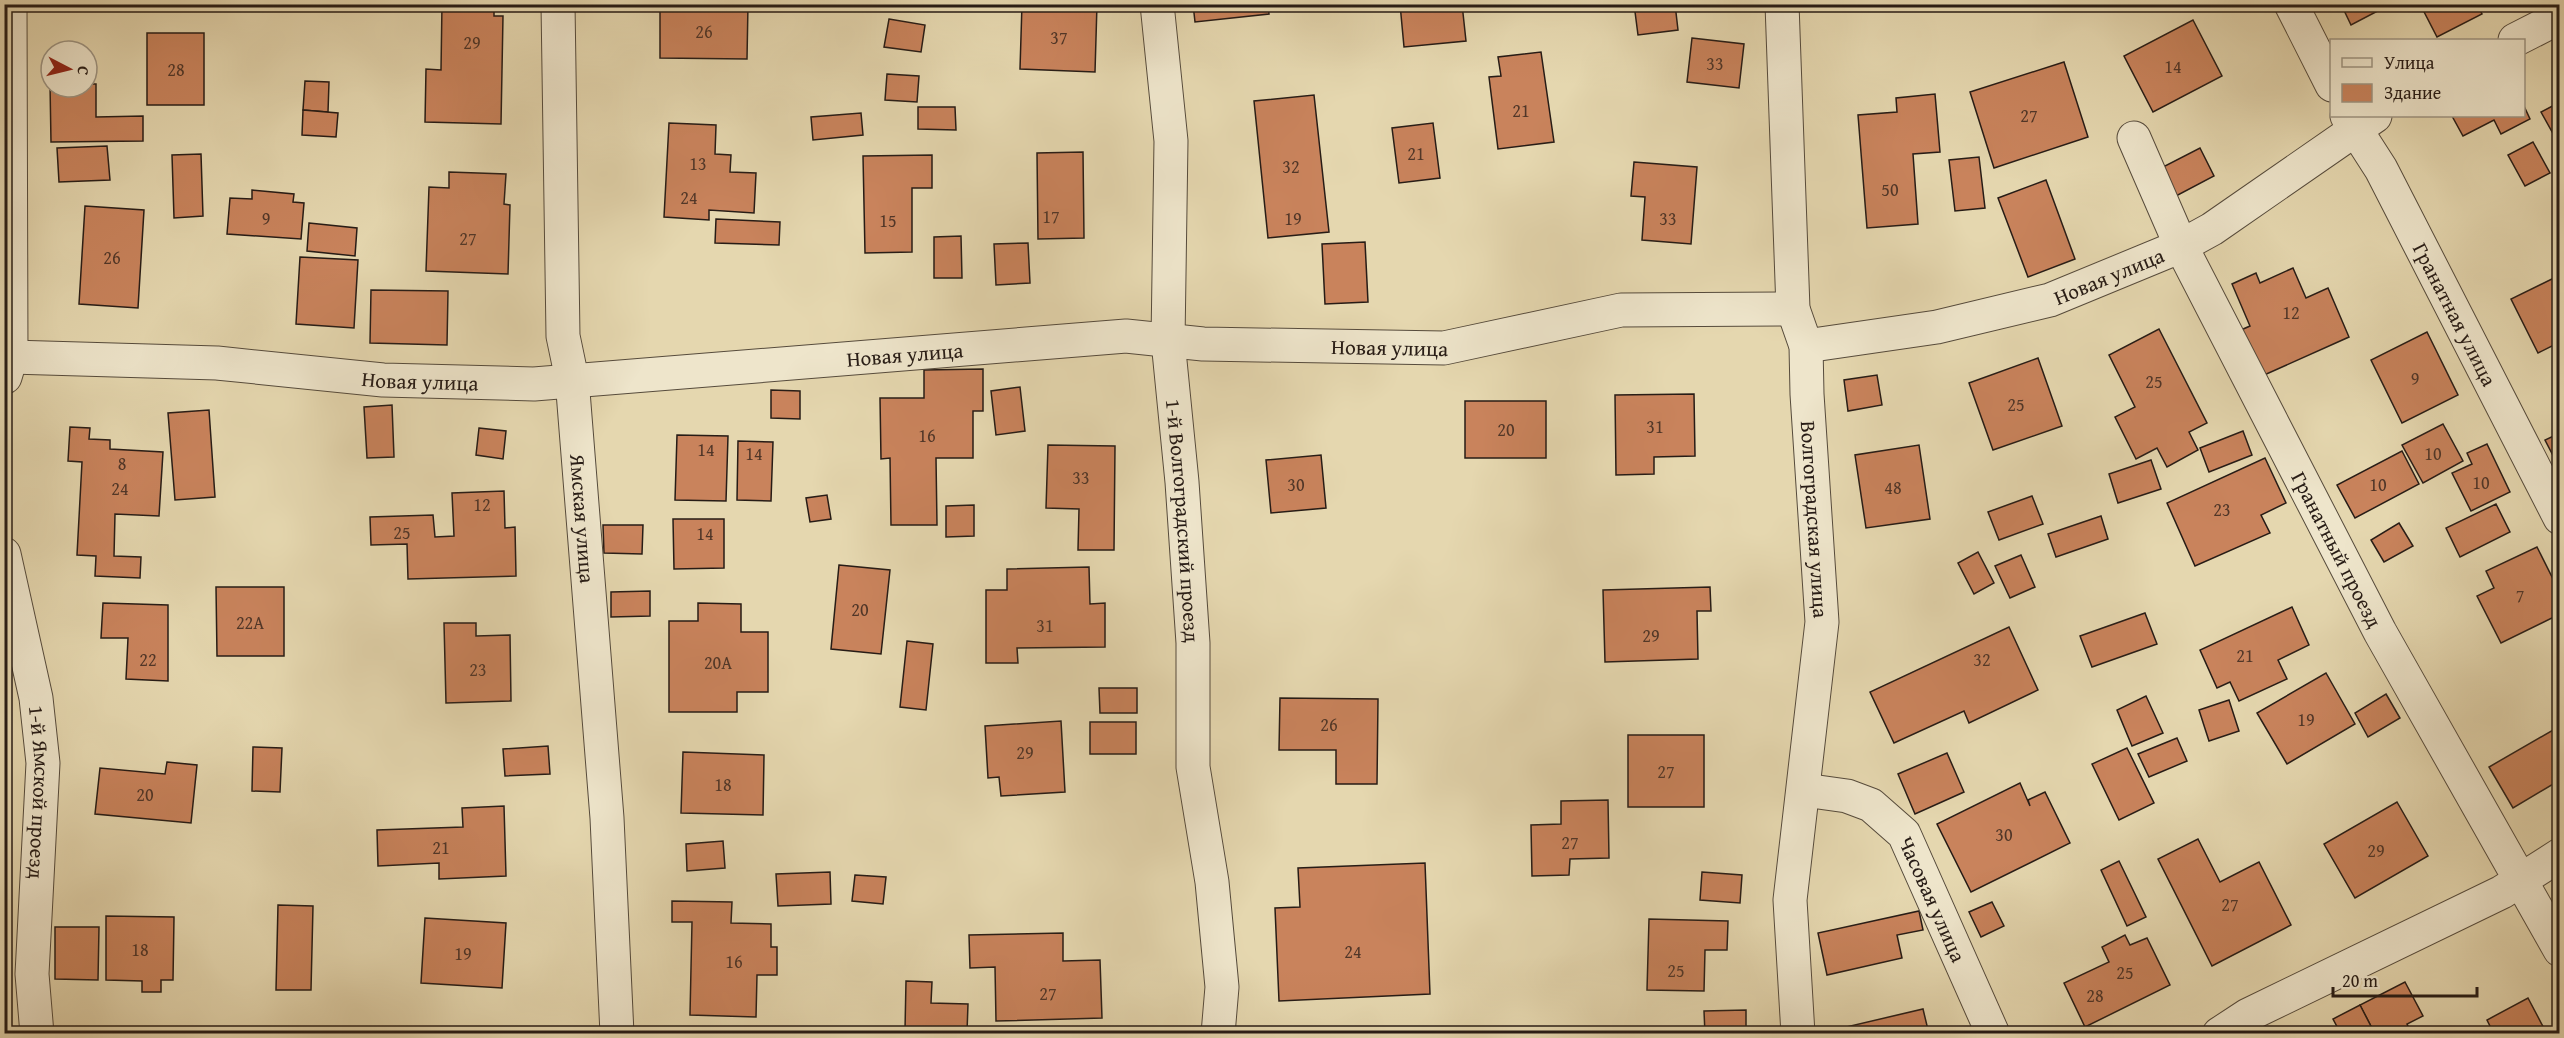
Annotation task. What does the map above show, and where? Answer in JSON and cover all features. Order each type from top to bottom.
[{"type":"street","points":[[8,367],[10,4]]},
{"type":"street","name":"Ямская улица","points":[[558,4],[563,336],[572,379],[608,818],[617,1034]]},
{"type":"street","name":"1-й Волгоградский проезд","points":[[1157,4],[1171,141],[1168,341],[1182,482],[1193,644],[1193,767],[1212,882],[1222,987],[1218,1034]]},
{"type":"street","name":"Волгоградская улица","points":[[1782,4],[1793,309],[1806,346],[1822,622],[1790,900],[1798,1034]]},
{"type":"street","points":[[2291,4],[2330,84]]},
{"type":"street","points":[[2517,39],[2559,17]]},
{"type":"street","name":"Новая улица","points":[[1806,346],[1937,327],[2050,300],[2181,246],[2212,229],[2359,121]]},
{"type":"street","name":"Гранатная улица","points":[[2359,121],[2380,169],[2559,518]]},
{"type":"street","name":"Гранатный проезд","points":[[2134,138],[2181,246],[2380,632],[2521,878],[2559,950]]},
{"type":"street","name":"Новая улица","points":[[8,367],[217,363],[383,380],[534,384],[572,379],[1126,336],[1214,345],[1444,348],[1621,310],[1793,309]]},
{"type":"street","name":"1-й Ямской проезд","points":[[4,554],[36,698],[43,763],[32,974],[37,1034]]},
{"type":"street","name":"Часовая улица","points":[[1804,790],[1847,796],[1871,805],[1904,834],[1993,1034]]},
{"type":"street","points":[[2219,1034],[2248,1015],[2491,897],[2559,855]]},
{"type":"building","points":[[442,4],[494,4],[494,16],[503,16],[501,124],[425,122],[426,69],[441,70]]},
{"type":"building","points":[[660,4],[748,4],[747,59],[660,58]]},
{"type":"building","points":[[1022,4],[1097,4],[1095,72],[1020,69]]},
{"type":"building","points":[[1193,4],[1268,4],[1269,14],[1195,22]]},
{"type":"building","points":[[1400,4],[1462,4],[1466,41],[1404,47]]},
{"type":"building","points":[[1634,4],[1675,4],[1678,30],[1638,35]]},
{"type":"building","points":[[2341,4],[2391,4],[2351,25]]},
{"type":"building","points":[[2420,4],[2477,4],[2482,14],[2437,37]]},
{"type":"building","points":[[889,19],[925,25],[921,52],[884,47]]},
{"type":"building","points":[[2193,20],[2222,76],[2153,112],[2124,56]]},
{"type":"building","points":[[147,33],[204,33],[204,105],[147,105]]},
{"type":"building","points":[[1692,38],[1744,44],[1739,88],[1687,82]]},
{"type":"building","points":[[1541,52],[1554,142],[1498,149],[1489,77],[1501,76],[1498,57]]},
{"type":"building","points":[[2064,62],[2088,137],[1994,168],[1970,92]]},
{"type":"building","points":[[887,74],[919,76],[917,102],[885,100]]},
{"type":"building","points":[[305,81],[329,82],[328,112],[303,110]]},
{"type":"building","points":[[1935,94],[1940,152],[1913,154],[1918,224],[1867,228],[1858,115],[1897,112],[1896,98]]},
{"type":"building","points":[[1314,95],[1329,232],[1268,238],[1254,101]]},
{"type":"building","points":[[50,99],[96,99],[96,117],[143,116],[143,141],[51,142]]},
{"type":"building","points":[[2560,102],[2560,146],[2541,112]]},
{"type":"building","points":[[918,107],[955,107],[956,130],[918,129]]},
{"type":"building","points":[[2525,108],[2530,119],[2501,134],[2494,120],[2463,136],[2453,117],[2525,117]]},
{"type":"building","points":[[303,110],[338,113],[336,137],[302,135]]},
{"type":"building","points":[[861,113],[863,135],[813,140],[811,117]]},
{"type":"building","points":[[669,123],[716,125],[715,154],[731,155],[730,172],[756,173],[754,213],[709,210],[709,220],[664,217]]},
{"type":"building","points":[[1433,123],[1440,178],[1399,183],[1392,128]]},
{"type":"building","points":[[2533,142],[2550,173],[2525,186],[2508,155]]},
{"type":"building","points":[[107,146],[110,180],[59,182],[57,148]]},
{"type":"building","points":[[2200,148],[2214,176],[2176,196],[2161,168]]},
{"type":"building","points":[[1083,152],[1084,238],[1038,239],[1037,153]]},
{"type":"building","points":[[201,154],[203,216],[174,218],[172,155]]},
{"type":"building","points":[[932,155],[932,188],[912,188],[912,252],[865,253],[863,156]]},
{"type":"building","points":[[1979,157],[1985,208],[1955,211],[1949,160]]},
{"type":"building","points":[[1634,162],[1697,167],[1691,244],[1642,240],[1645,197],[1631,196]]},
{"type":"building","points":[[449,172],[506,174],[504,204],[510,205],[508,274],[426,271],[429,187],[449,188]]},
{"type":"building","points":[[2046,180],[2075,259],[2028,277],[1998,198]]},
{"type":"building","points":[[252,190],[294,194],[293,202],[304,203],[301,239],[227,234],[230,198],[252,199]]},
{"type":"building","points":[[85,206],[144,210],[138,308],[79,304]]},
{"type":"building","points":[[716,219],[780,222],[779,245],[715,243]]},
{"type":"building","points":[[309,223],[357,228],[355,256],[307,251]]},
{"type":"building","points":[[961,236],[962,278],[934,278],[934,237]]},
{"type":"building","points":[[1365,242],[1368,302],[1325,304],[1322,244]]},
{"type":"building","points":[[1028,243],[1030,283],[996,285],[994,244]]},
{"type":"building","points":[[300,257],[358,260],[354,328],[296,324]]},
{"type":"building","points":[[2293,268],[2306,298],[2328,288],[2349,337],[2262,376],[2241,330],[2250,326],[2232,284],[2256,273],[2260,283]]},
{"type":"building","points":[[2560,275],[2560,342],[2538,353],[2511,299]]},
{"type":"building","points":[[371,290],[448,291],[447,345],[370,343]]},
{"type":"building","points":[[2159,329],[2207,423],[2189,432],[2198,450],[2167,467],[2157,448],[2136,459],[2115,417],[2135,407],[2109,355]]},
{"type":"building","points":[[2427,332],[2458,395],[2402,423],[2371,360]]},
{"type":"building","points":[[2038,358],[2062,426],[1993,450],[1969,383]]},
{"type":"building","points":[[983,369],[983,411],[973,411],[973,458],[936,458],[937,525],[891,525],[890,458],[881,459],[880,398],[924,398],[924,370]]},
{"type":"building","points":[[1877,375],[1882,405],[1848,411],[1844,380]]},
{"type":"building","points":[[1020,387],[1025,431],[996,435],[991,391]]},
{"type":"building","points":[[771,390],[800,391],[800,419],[771,418]]},
{"type":"building","points":[[1694,394],[1695,456],[1654,457],[1654,474],[1616,475],[1615,395]]},
{"type":"building","points":[[1465,401],[1546,401],[1546,458],[1465,458]]},
{"type":"building","points":[[392,405],[394,457],[367,458],[364,407]]},
{"type":"building","points":[[209,410],[215,497],[175,500],[168,413]]},
{"type":"building","points":[[2443,424],[2463,461],[2423,483],[2402,445]]},
{"type":"building","points":[[70,427],[90,428],[89,439],[110,440],[110,449],[163,452],[159,516],[115,514],[114,556],[141,557],[140,578],[95,576],[96,556],[77,555],[82,462],[68,461]]},
{"type":"building","points":[[479,428],[506,431],[503,459],[476,455]]},
{"type":"building","points":[[2243,431],[2252,455],[2209,472],[2200,448]]},
{"type":"building","points":[[2560,433],[2560,469],[2545,440]]},
{"type":"building","points":[[677,435],[728,436],[726,501],[675,500]]},
{"type":"building","points":[[738,441],[773,442],[771,501],[737,500]]},
{"type":"building","points":[[2487,444],[2510,492],[2471,511],[2452,473],[2472,464],[2467,453]]},
{"type":"building","points":[[1048,445],[1115,446],[1114,550],[1078,550],[1079,509],[1046,508]]},
{"type":"building","points":[[1919,445],[1930,519],[1866,528],[1855,455]]},
{"type":"building","points":[[2402,451],[2419,484],[2355,518],[2337,485]]},
{"type":"building","points":[[1321,455],[1326,508],[1271,513],[1266,460]]},
{"type":"building","points":[[2265,458],[2286,503],[2261,515],[2270,533],[2195,566],[2167,503]]},
{"type":"building","points":[[2151,460],[2161,489],[2118,503],[2109,474]]},
{"type":"building","points":[[504,491],[505,528],[515,527],[516,576],[408,579],[407,544],[371,545],[370,517],[433,515],[435,537],[454,536],[452,493]]},
{"type":"building","points":[[827,495],[831,519],[810,522],[806,498]]},
{"type":"building","points":[[2032,496],[2043,524],[1999,540],[1988,512]]},
{"type":"building","points":[[2496,504],[2510,532],[2460,557],[2446,528]]},
{"type":"building","points":[[974,505],[974,536],[946,537],[946,506]]},
{"type":"building","points":[[2101,516],[2108,539],[2056,557],[2048,534]]},
{"type":"building","points":[[673,519],[724,519],[724,568],[674,569]]},
{"type":"building","points":[[2399,523],[2413,546],[2384,562],[2371,540]]},
{"type":"building","points":[[603,525],[643,525],[642,554],[604,553]]},
{"type":"building","points":[[2537,547],[2560,593],[2560,614],[2501,643],[2477,596],[2494,588],[2486,571]]},
{"type":"building","points":[[1978,552],[1994,583],[1974,594],[1958,563]]},
{"type":"building","points":[[2021,555],[2035,587],[2010,598],[1995,566]]},
{"type":"building","points":[[839,565],[890,570],[881,654],[831,649]]},
{"type":"building","points":[[1089,567],[1090,604],[1105,603],[1105,647],[1017,648],[1018,663],[986,663],[986,590],[1007,590],[1007,569]]},
{"type":"building","points":[[216,587],[284,587],[284,656],[217,656]]},
{"type":"building","points":[[1710,587],[1711,611],[1697,611],[1698,659],[1605,662],[1603,590]]},
{"type":"building","points":[[650,591],[650,616],[611,617],[611,592]]},
{"type":"building","points":[[103,603],[168,605],[168,681],[126,679],[128,638],[101,638]]},
{"type":"building","points":[[698,603],[741,604],[741,632],[768,632],[768,692],[737,692],[737,712],[669,712],[669,621],[698,621]]},
{"type":"building","points":[[2292,607],[2309,645],[2278,660],[2287,679],[2239,701],[2230,682],[2217,688],[2200,650]]},
{"type":"building","points":[[2145,613],[2157,644],[2092,667],[2080,636]]},
{"type":"building","points":[[444,623],[476,623],[476,636],[510,635],[511,701],[446,703]]},
{"type":"building","points":[[2009,627],[2038,690],[1969,723],[1964,711],[1894,743],[1870,692]]},
{"type":"building","points":[[907,641],[933,644],[926,710],[900,707]]},
{"type":"building","points":[[2326,673],[2355,724],[2287,764],[2257,713]]},
{"type":"building","points":[[1099,688],[1137,688],[1137,713],[1100,713]]},
{"type":"building","points":[[2386,694],[2400,718],[2368,737],[2355,713]]},
{"type":"building","points":[[2146,696],[2163,733],[2132,746],[2117,710]]},
{"type":"building","points":[[1280,698],[1378,699],[1377,784],[1336,784],[1336,750],[1279,750]]},
{"type":"building","points":[[2229,700],[2239,731],[2209,741],[2199,710]]},
{"type":"building","points":[[1061,721],[1065,792],[1001,796],[999,777],[988,778],[985,726]]},
{"type":"building","points":[[1090,722],[1136,722],[1136,754],[1090,754]]},
{"type":"building","points":[[2560,726],[2560,780],[2513,808],[2489,767]]},
{"type":"building","points":[[1628,735],[1704,735],[1704,807],[1628,807]]},
{"type":"building","points":[[2177,738],[2187,761],[2149,777],[2138,754]]},
{"type":"building","points":[[548,746],[550,774],[505,776],[503,749]]},
{"type":"building","points":[[253,747],[282,748],[280,792],[252,791]]},
{"type":"building","points":[[2127,748],[2154,803],[2119,820],[2092,764]]},
{"type":"building","points":[[683,752],[764,755],[763,815],[681,813]]},
{"type":"building","points":[[1947,753],[1964,792],[1915,814],[1898,774]]},
{"type":"building","points":[[167,762],[197,765],[191,823],[95,814],[100,768],[165,774]]},
{"type":"building","points":[[2020,783],[2030,806],[2028,800],[2045,792],[2070,843],[1971,892],[1937,824]]},
{"type":"building","points":[[1608,800],[1609,858],[1570,859],[1569,875],[1532,876],[1531,825],[1561,824],[1561,801]]},
{"type":"building","points":[[2397,802],[2428,856],[2355,898],[2324,844]]},
{"type":"building","points":[[504,806],[506,876],[439,879],[439,863],[378,866],[377,830],[463,827],[462,808]]},
{"type":"building","points":[[2198,839],[2220,882],[2259,862],[2291,925],[2212,966],[2158,859]]},
{"type":"building","points":[[723,841],[725,868],[687,871],[686,844]]},
{"type":"building","points":[[2119,861],[2146,917],[2127,926],[2101,870]]},
{"type":"building","points":[[1425,863],[1430,994],[1279,1001],[1275,908],[1300,907],[1298,868]]},
{"type":"building","points":[[830,872],[831,904],[778,906],[776,874]]},
{"type":"building","points":[[1702,872],[1742,875],[1740,903],[1700,900]]},
{"type":"building","points":[[855,875],[886,877],[883,904],[852,901]]},
{"type":"building","points":[[672,901],[732,902],[731,923],[771,924],[771,947],[777,947],[777,975],[757,975],[756,1017],[690,1015],[692,922],[672,922]]},
{"type":"building","points":[[1992,902],[2004,926],[1981,937],[1969,912]]},
{"type":"building","points":[[278,905],[313,906],[311,990],[276,990]]},
{"type":"building","points":[[1919,911],[1923,930],[1897,935],[1902,958],[1827,975],[1818,933]]},
{"type":"building","points":[[106,916],[174,917],[173,980],[161,980],[161,992],[142,992],[142,981],[106,980]]},
{"type":"building","points":[[425,918],[506,923],[502,988],[421,983]]},
{"type":"building","points":[[1649,919],[1728,921],[1727,950],[1705,950],[1704,991],[1647,990]]},
{"type":"building","points":[[55,927],[99,927],[98,980],[55,979]]},
{"type":"building","points":[[1063,933],[1063,961],[1100,960],[1102,1018],[996,1021],[995,967],[970,968],[969,935]]},
{"type":"building","points":[[2125,935],[2130,945],[2147,938],[2170,985],[2085,1027],[2064,983],[2109,962],[2102,947]]},
{"type":"building","points":[[906,981],[932,982],[931,1003],[968,1004],[967,1032],[905,1030]]},
{"type":"building","points":[[2405,982],[2423,1016],[2407,1024],[2412,1034],[2375,1034],[2360,1005]]},
{"type":"building","points":[[2528,998],[2547,1034],[2494,1034],[2487,1020]]},
{"type":"building","points":[[2360,1005],[2375,1034],[2341,1034],[2333,1019]]},
{"type":"building","points":[[1923,1009],[1929,1034],[1829,1034],[1829,1031]]},
{"type":"building","points":[[1746,1010],[1746,1034],[1705,1034],[1704,1011]]}]
